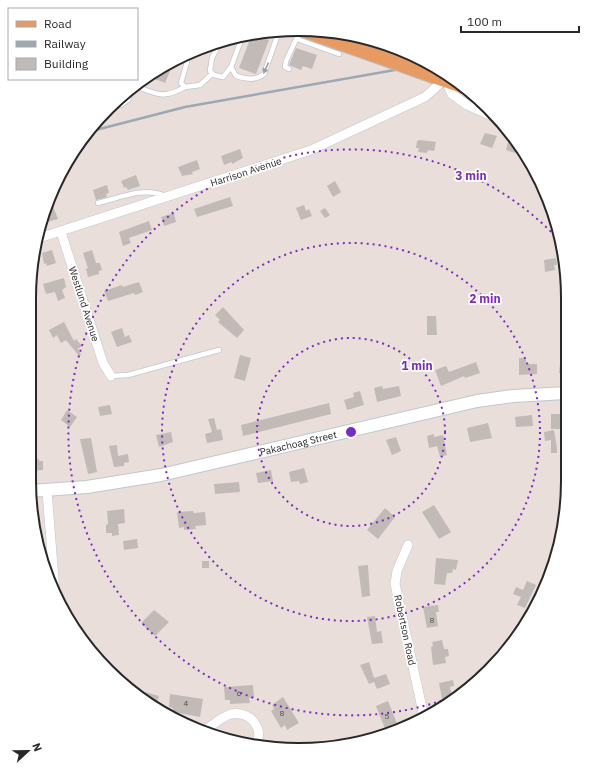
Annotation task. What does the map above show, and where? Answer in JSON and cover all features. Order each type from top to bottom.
[{"type":"main road","points":[[311,37],[391,61],[443,79]]},
{"type":"street","points":[[439,78],[452,94],[467,105],[483,112]]},
{"type":"street","name":"Harrison Avenue","points":[[44,237],[264,166],[322,145],[426,97],[439,78]]},
{"type":"street","name":"Westlund Avenue","points":[[61,232],[103,363],[111,376]]},
{"type":"street","name":"Pakachoag Street","points":[[37,491],[87,487],[161,475],[476,401],[512,396],[561,393]]},
{"type":"street","points":[[47,491],[54,575]]},
{"type":"street","name":"Robertson Road","points":[[408,545],[397,571],[395,588],[423,712]]},
{"type":"street","points":[[209,727],[224,716],[242,714],[252,719],[258,729],[258,740]]},
{"type":"lane","points":[[289,70],[285,66],[286,61],[297,36]]},
{"type":"lane","points":[[306,36],[339,54]]},
{"type":"lane","points":[[230,67],[236,76],[252,79],[260,77],[269,63],[277,37]]},
{"type":"lane","points":[[212,74],[223,77],[230,67],[240,43]]},
{"type":"lane","points":[[212,74],[210,71],[212,58],[216,49]]},
{"type":"lane","points":[[185,87],[181,83],[187,62]]},
{"type":"lane","points":[[143,89],[159,95],[176,92],[185,87],[200,85],[212,74]]},
{"type":"lane","points":[[121,105],[126,103],[128,99]]},
{"type":"lane","points":[[98,203],[144,192],[158,193],[167,197]]},
{"type":"lane","points":[[111,376],[128,375],[219,350]]},
{"type":"building","points":[[264,38],[269,40],[256,74],[239,68],[249,41]]},
{"type":"building","points":[[296,48],[317,55],[312,69],[303,66],[301,70],[289,65]]},
{"type":"building","points":[[171,69],[165,83],[155,79]]},
{"type":"building","points":[[485,133],[497,136],[492,148],[480,144]]},
{"type":"building","points":[[417,141],[436,142],[434,151],[428,150],[427,153],[418,152],[419,148],[416,148]]},
{"type":"building","points":[[508,141],[516,151],[515,153],[506,150]]},
{"type":"building","points":[[240,149],[243,158],[232,164],[232,162],[224,165],[221,156]]},
{"type":"building","points":[[197,160],[200,169],[192,172],[193,174],[182,176],[178,167]]},
{"type":"building","points":[[136,175],[140,186],[128,190],[126,187],[124,188],[121,181]]},
{"type":"building","points":[[335,181],[341,192],[333,197],[327,186]]},
{"type":"building","points":[[107,185],[109,193],[106,194],[107,197],[96,200],[93,190]]},
{"type":"building","points":[[230,197],[233,206],[197,217],[194,209]]},
{"type":"building","points":[[304,205],[306,211],[309,209],[312,216],[301,220],[296,208]]},
{"type":"building","points":[[53,206],[58,219],[48,222]]},
{"type":"building","points":[[325,208],[330,215],[325,218],[320,211]]},
{"type":"building","points":[[174,213],[176,222],[164,226],[161,217]]},
{"type":"building","points":[[149,221],[152,230],[129,238],[131,243],[123,246],[119,232]]},
{"type":"building","points":[[52,250],[56,263],[47,266],[46,263],[44,264],[42,253]]},
{"type":"building","points":[[92,250],[96,263],[100,263],[102,270],[99,271],[99,274],[88,277],[86,269],[88,268],[83,253]]},
{"type":"building","points":[[556,258],[557,265],[554,265],[555,270],[545,272],[544,260]]},
{"type":"building","points":[[64,278],[66,287],[62,290],[65,298],[58,301],[55,292],[46,294],[43,284]]},
{"type":"building","points":[[139,282],[143,292],[135,295],[134,293],[108,301],[104,291],[122,285],[123,287]]},
{"type":"building","points":[[223,307],[244,330],[237,338],[218,322],[220,320],[215,315]]},
{"type":"building","points":[[427,316],[436,316],[437,335],[427,335]]},
{"type":"building","points":[[64,322],[74,341],[76,339],[82,346],[78,349],[81,355],[79,356],[66,340],[61,343],[57,335],[53,338],[49,330]]},
{"type":"building","points":[[122,328],[125,337],[129,335],[132,342],[117,347],[111,332]]},
{"type":"building","points":[[240,355],[251,358],[245,381],[234,378]]},
{"type":"building","points":[[519,358],[526,358],[526,364],[537,364],[537,374],[519,375]]},
{"type":"building","points":[[476,362],[480,373],[465,378],[464,376],[441,386],[435,370],[446,366],[449,372]]},
{"type":"building","points":[[560,364],[561,364],[561,373],[559,373]]},
{"type":"building","points":[[382,386],[383,389],[399,386],[401,396],[377,402],[374,388]]},
{"type":"building","points":[[360,391],[364,405],[347,410],[344,400],[354,397],[353,393]]},
{"type":"building","points":[[329,403],[331,414],[243,436],[241,425]]},
{"type":"building","points":[[110,405],[112,414],[100,416],[98,407]]},
{"type":"building","points":[[67,410],[77,417],[70,427],[61,420]]},
{"type":"building","points":[[551,414],[561,414],[561,429],[551,429]]},
{"type":"building","points":[[532,415],[533,426],[516,427],[515,417]]},
{"type":"building","points":[[214,418],[217,430],[221,429],[223,440],[207,443],[205,434],[212,432],[208,419]]},
{"type":"building","points":[[488,423],[492,438],[470,442],[467,428]]},
{"type":"building","points":[[554,430],[557,453],[551,453],[551,440],[545,441],[544,432]]},
{"type":"building","points":[[171,432],[173,442],[159,447],[156,435]]},
{"type":"building","points":[[434,434],[434,437],[443,435],[447,455],[440,457],[437,446],[429,448],[427,436]]},
{"type":"building","points":[[396,437],[401,451],[392,455],[386,440]]},
{"type":"building","points":[[91,438],[97,472],[88,474],[80,439]]},
{"type":"building","points":[[117,445],[118,456],[128,454],[129,462],[124,463],[124,466],[114,467],[109,446]]},
{"type":"building","points":[[36,459],[43,461],[43,470],[36,470]]},
{"type":"building","points":[[304,468],[308,482],[300,484],[299,481],[291,482],[289,472]]},
{"type":"building","points":[[271,470],[273,481],[258,483],[256,473]]},
{"type":"building","points":[[239,482],[240,492],[215,494],[214,484]]},
{"type":"building","points":[[434,505],[451,532],[439,539],[422,512]]},
{"type":"building","points":[[385,508],[395,517],[378,539],[367,530]]},
{"type":"building","points":[[124,509],[125,523],[118,524],[119,535],[112,536],[112,533],[106,533],[106,525],[108,524],[107,511]]},
{"type":"building","points":[[193,511],[194,513],[205,512],[206,525],[195,526],[196,529],[184,530],[184,527],[179,528],[177,512]]},
{"type":"building","points":[[137,539],[138,548],[124,550],[123,541]]},
{"type":"building","points":[[436,558],[458,560],[456,570],[453,569],[452,573],[447,573],[445,585],[434,584]]},
{"type":"building","points":[[202,561],[209,561],[209,568],[202,568]]},
{"type":"building","points":[[368,565],[370,596],[362,597],[358,566]]},
{"type":"building","points":[[527,581],[536,585],[525,608],[517,605],[521,597],[513,594],[516,587],[523,590]]},
{"type":"building","points":[[438,605],[439,612],[436,612],[438,626],[427,628],[423,607]]},
{"type":"building","points":[[154,610],[169,622],[155,636],[141,623]]},
{"type":"building","points":[[375,616],[377,632],[381,631],[383,643],[372,644],[367,617]]},
{"type":"building","points":[[442,640],[444,649],[448,649],[449,656],[445,657],[446,663],[433,665],[431,647],[433,646],[432,642]]},
{"type":"building","points":[[369,662],[374,678],[386,674],[390,684],[377,689],[374,682],[369,684],[360,665]]},
{"type":"building","points":[[453,680],[454,686],[450,687],[452,694],[442,700],[439,683]]},
{"type":"building","points":[[253,685],[254,698],[249,698],[250,703],[230,704],[230,700],[225,700],[224,687]]},
{"type":"building","points":[[142,691],[159,696],[157,702]]},
{"type":"building","points":[[170,694],[203,699],[200,717],[175,712],[173,711],[173,708],[169,707]]},
{"type":"building","points":[[283,697],[299,723],[287,730],[285,725],[281,728],[271,711],[274,709],[272,705]]},
{"type":"building","points":[[388,701],[397,724],[385,728],[376,706]]},
{"type":"railway","points":[[97,130],[185,107],[420,66]]}]
